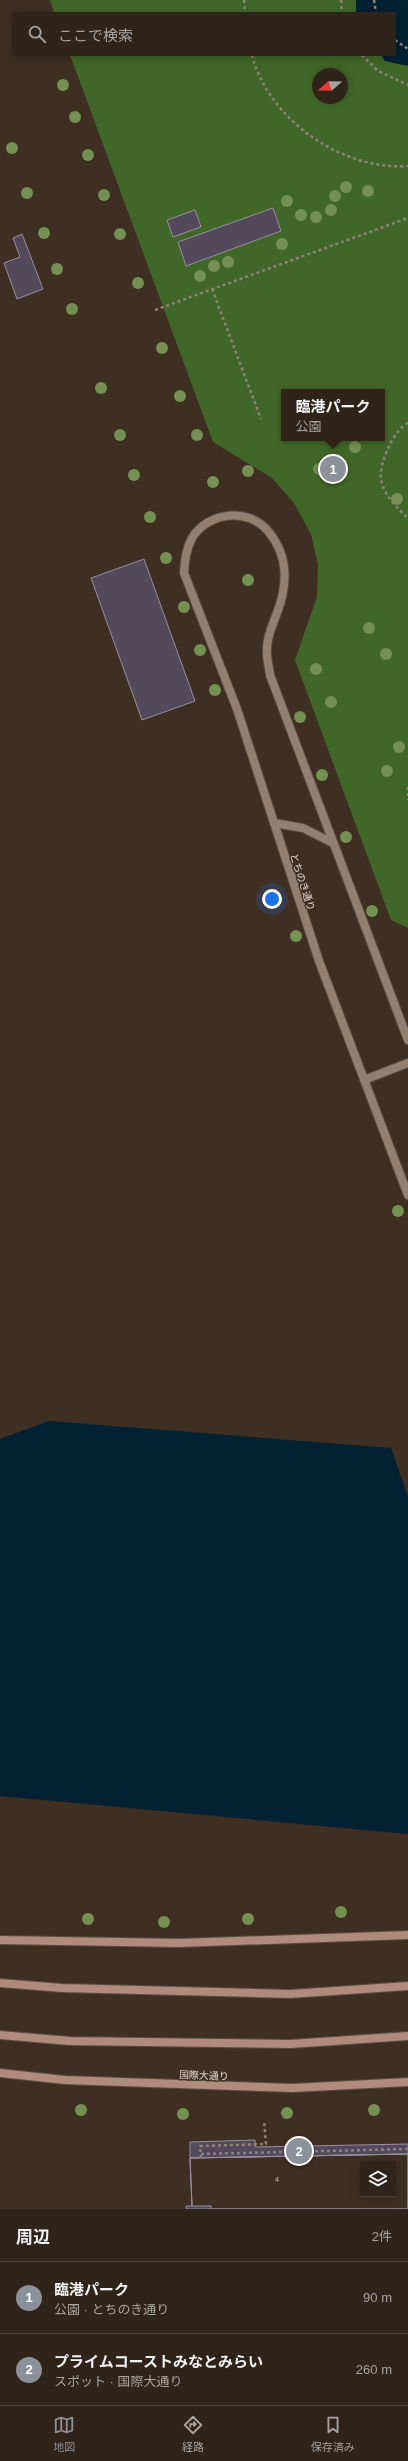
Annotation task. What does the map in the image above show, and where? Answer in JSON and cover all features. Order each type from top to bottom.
[{"type":"street","name":"とちのき通り","points":[[333,843],[270,675],[267,648],[271,630],[282,599],[286,577],[284,557],[267,530],[248,517],[237,515],[223,517],[205,524],[192,538],[186,552],[184,573],[237,709],[319,961],[408,1195]]},
{"type":"street","points":[[274,823],[303,828],[333,843],[408,1040]]},
{"type":"street","points":[[364,1080],[408,1063]]},
{"type":"street","points":[[0,1940],[179,1943],[408,1935]]},
{"type":"street","points":[[0,1983],[62,1988],[290,1994],[408,1986]]},
{"type":"street","points":[[0,2035],[70,2041],[290,2044],[408,2036]]},
{"type":"street","name":"国際大通り","points":[[0,2073],[65,2080],[293,2088],[408,2082]]},
{"type":"path","points":[[244,0],[245,12]]},
{"type":"path","points":[[340,0],[342,12]]},
{"type":"path","points":[[374,0],[376,12]]},
{"type":"path","points":[[396,41],[408,49]]},
{"type":"path","points":[[252,56],[255,68],[275,101],[302,129],[324,144],[364,162],[408,166]]},
{"type":"path","points":[[363,56],[378,71],[408,85]]},
{"type":"path","points":[[155,310],[408,218]]},
{"type":"path","points":[[212,290],[261,419]]},
{"type":"path","points":[[408,423],[403,425],[386,451],[381,480],[394,505],[408,518]]},
{"type":"path","points":[[408,787],[408,800]]},
{"type":"path","points":[[201,2158],[200,2146],[266,2144],[264,2120]]},
{"type":"path","points":[[201,2154],[408,2149]]},
{"type":"green space","points":[[50,0],[408,0],[408,928],[391,920],[295,660],[317,597],[318,565],[311,534],[294,503],[272,478],[213,442],[70,56],[396,56],[396,12],[54,12]]},
{"type":"water","points":[[356,0],[408,0],[408,66],[385,61],[382,56],[396,56],[396,12],[356,12]]},
{"type":"water","points":[[49,1421],[391,1448],[408,1497],[408,1834],[0,1796],[0,1439]]},
{"type":"building","points":[[273,208],[281,231],[186,266],[178,242]]},
{"type":"building","points":[[195,210],[201,227],[173,237],[167,220]]},
{"type":"building","points":[[22,234],[43,289],[17,299],[4,263],[20,257],[13,238]]},
{"type":"building","points":[[144,559],[195,701],[142,720],[91,578]]},
{"type":"building","points":[[255,2140],[255,2147],[408,2144],[408,2154],[190,2158],[190,2142]]},
{"type":"building","points":[[408,2154],[408,2209],[211,2209],[211,2206],[192,2206],[190,2158]]},
{"type":"building","points":[[408,2154],[408,2209],[186,2209],[186,2206],[192,2206],[190,2158]]},
{"type":"place","name":"臨港パーク","points":[[333,469]]},
{"type":"place","name":"プライムコーストみなとみらい","points":[[299,2151]]}]
